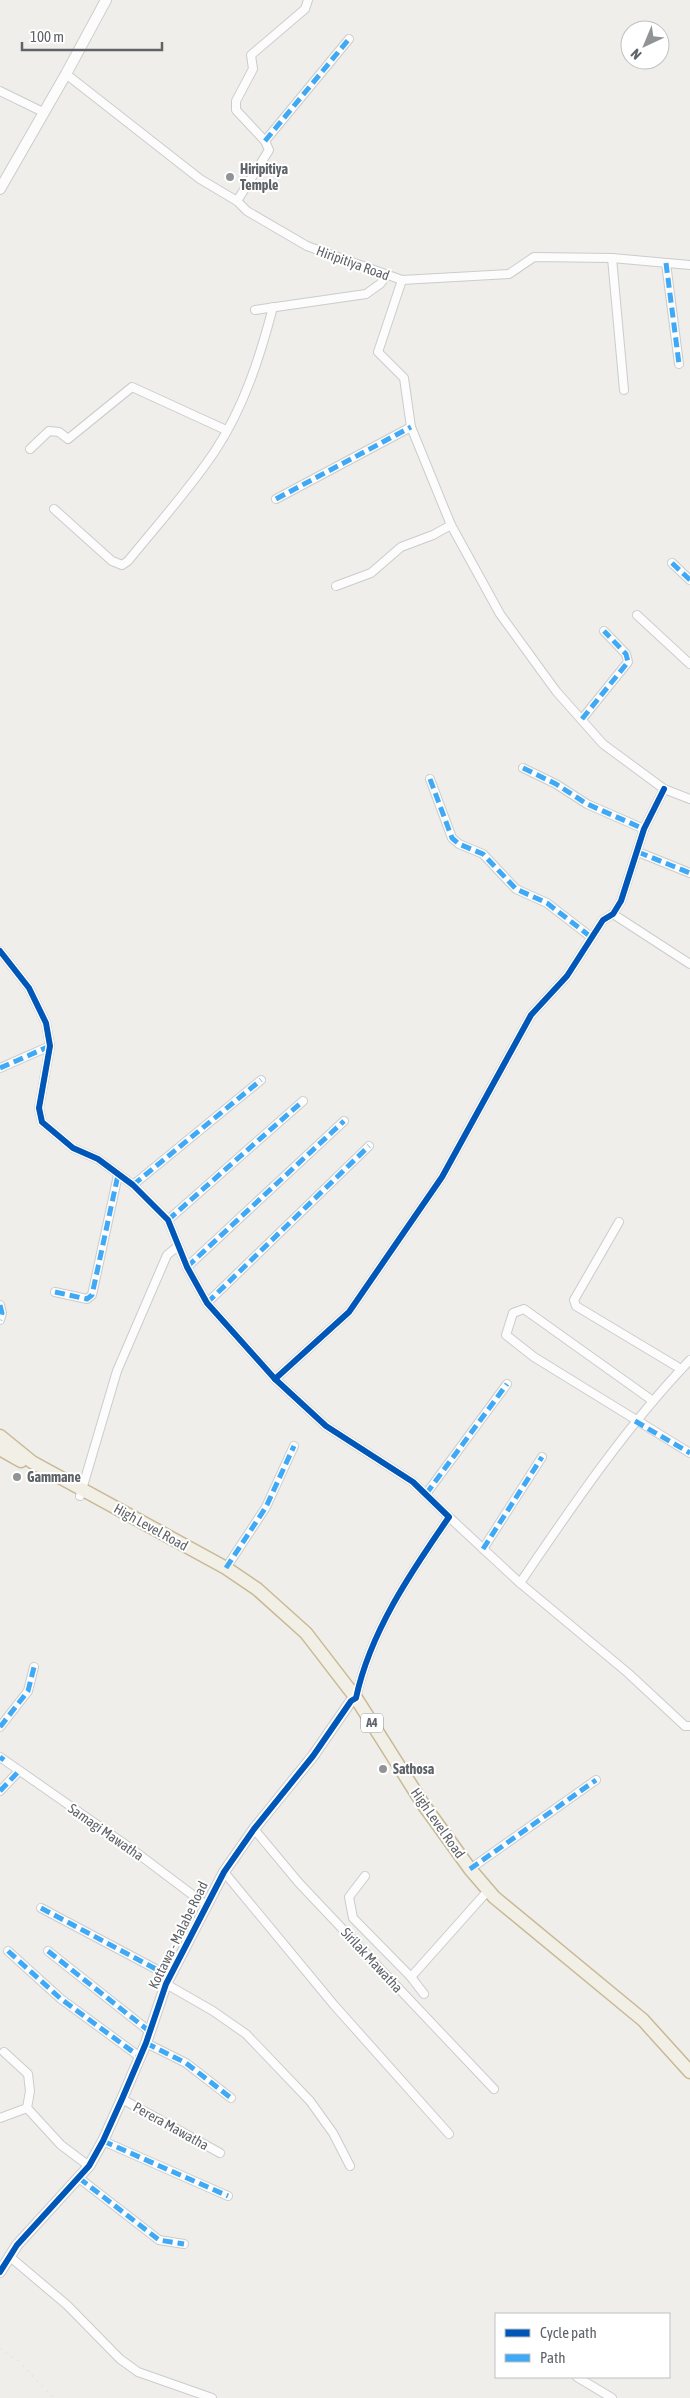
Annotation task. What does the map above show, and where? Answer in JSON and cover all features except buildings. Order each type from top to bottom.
[{"type":"highway","name":"High Level Road","points":[[0,1436],[32,1462],[223,1573],[253,1594],[301,1638],[354,1700],[418,1807],[484,1895],[640,2022],[690,2082]]},
{"type":"highway","name":"High Level Road","points":[[0,1449],[226,1568],[257,1589],[306,1633],[354,1700],[423,1804],[470,1869],[494,1897],[640,2022],[690,2072]]},
{"type":"street","points":[[0,189],[106,0]]},
{"type":"street","points":[[237,201],[269,150],[265,141],[236,110],[236,101],[253,69],[251,56],[305,9],[308,0]]},
{"type":"street","points":[[265,141],[349,39]]},
{"type":"street","name":"Hiripitiya Road","points":[[66,74],[200,179],[237,201],[248,210],[307,246],[402,280],[509,274],[534,257],[612,258],[690,265]]},
{"type":"street","points":[[0,91],[43,112]]},
{"type":"street","points":[[612,258],[624,390]]},
{"type":"street","points":[[666,263],[679,364]]},
{"type":"street","points":[[255,310],[366,294],[380,284],[387,275]]},
{"type":"street","points":[[402,280],[378,352],[404,378],[411,427],[451,525],[500,614],[556,691],[603,744],[664,789],[690,799]]},
{"type":"street","points":[[54,509],[112,561],[122,564],[128,562],[215,450],[247,390],[263,346],[273,307]]},
{"type":"street","points":[[30,449],[49,431],[59,432],[68,440],[132,388],[226,430]]},
{"type":"street","points":[[276,499],[411,427]]},
{"type":"street","points":[[336,586],[371,573],[401,547],[433,536],[451,525]]},
{"type":"street","points":[[672,563],[690,580]]},
{"type":"street","points":[[637,615],[690,664]]},
{"type":"street","points":[[582,719],[628,662],[626,654],[604,631]]},
{"type":"street","points":[[523,768],[556,784],[587,804],[644,830]]},
{"type":"street","points":[[430,779],[452,838],[459,844],[483,854],[516,889],[547,903],[591,937]]},
{"type":"street","points":[[275,1379],[349,1312],[442,1177],[531,1015],[567,976],[603,920],[613,914],[621,901],[644,830],[664,789]]},
{"type":"street","points":[[638,852],[690,873]]},
{"type":"street","points":[[613,914],[690,964]]},
{"type":"street","points":[[0,951],[29,988],[46,1022],[50,1046],[39,1108],[42,1122],[73,1148],[98,1159],[133,1185],[168,1220],[187,1267],[207,1303],[275,1379],[326,1426],[414,1482],[448,1517],[520,1583],[628,1673],[685,1726],[690,1726]]},
{"type":"street","points":[[0,1068],[50,1046]]},
{"type":"street","points":[[133,1185],[260,1080]]},
{"type":"street","points":[[168,1220],[303,1101]]},
{"type":"street","points":[[187,1267],[344,1121]]},
{"type":"street","points":[[207,1303],[369,1146]]},
{"type":"street","points":[[55,1292],[87,1299],[92,1295],[118,1175]]},
{"type":"street","points":[[619,1222],[574,1300],[576,1306],[681,1369]]},
{"type":"street","points":[[81,1492],[117,1371],[167,1255],[178,1246]]},
{"type":"street","points":[[0,1305],[2,1313],[0,1320]]},
{"type":"street","points":[[653,1401],[524,1309],[513,1313],[506,1335],[534,1358],[690,1453]]},
{"type":"street","points":[[520,1583],[609,1454],[635,1421],[690,1360]]},
{"type":"street","points":[[426,1494],[507,1384]]},
{"type":"street","points":[[226,1568],[266,1507],[294,1446]]},
{"type":"street","points":[[483,1548],[542,1457]]},
{"type":"street","points":[[354,1700],[369,1657],[394,1604],[415,1566],[448,1517]]},
{"type":"street","points":[[0,1727],[28,1691],[34,1667]]},
{"type":"street","name":"Kottawa - Malabe Road","points":[[0,2272],[9,2256],[79,2178],[103,2141],[146,2044],[167,1980],[224,1872],[254,1829],[313,1756],[354,1700]]},
{"type":"street","name":"Samagi Mawatha","points":[[2,1759],[129,1847],[206,1905]]},
{"type":"street","points":[[0,1791],[19,1771]]},
{"type":"street","points":[[470,1869],[596,1780]]},
{"type":"street","name":"Sirilak Mawatha","points":[[254,1829],[299,1883],[494,2089]]},
{"type":"street","points":[[224,1872],[334,2005],[449,2134]]},
{"type":"street","points":[[365,1876],[349,1897],[353,1918],[424,1994]]},
{"type":"street","points":[[411,1978],[484,1895]]},
{"type":"street","points":[[41,1908],[167,1980],[246,2034],[310,2100],[333,2134],[350,2166]]},
{"type":"street","points":[[8,1950],[61,1999],[140,2057]]},
{"type":"street","points":[[48,1951],[149,2031]]},
{"type":"street","points":[[146,2044],[186,2063],[231,2098]]},
{"type":"street","points":[[4,2052],[28,2074],[30,2091],[27,2108]]},
{"type":"street","name":"Perera Mawatha","points":[[122,2099],[220,2153]]},
{"type":"street","points":[[0,2118],[27,2108]]},
{"type":"street","points":[[27,2108],[61,2145],[88,2166]]},
{"type":"street","points":[[103,2141],[228,2196]]},
{"type":"street","points":[[79,2178],[159,2240],[184,2244]]},
{"type":"street","points":[[9,2256],[67,2305],[120,2359],[132,2368],[138,2372],[212,2398]]},
{"type":"street","points":[[579,2378],[612,2398]]},
{"type":"railway","points":[[0,2349],[17,2360],[54,2398]]},
{"type":"marked path","points":[[265,141],[349,39]]},
{"type":"marked path","points":[[666,263],[679,364]]},
{"type":"marked path","points":[[276,499],[411,427]]},
{"type":"marked path","points":[[672,563],[690,580]]},
{"type":"marked path","points":[[582,719],[628,662],[626,654],[604,631]]},
{"type":"marked path","points":[[523,768],[556,784],[587,804],[644,829]]},
{"type":"marked path","points":[[430,779],[452,838],[459,844],[483,854],[516,889],[547,903],[591,937]]},
{"type":"marked path","points":[[638,852],[690,873]]},
{"type":"marked path","points":[[0,1068],[50,1046]]},
{"type":"marked path","points":[[133,1185],[261,1080]]},
{"type":"marked path","points":[[168,1220],[303,1101]]},
{"type":"marked path","points":[[187,1267],[344,1121]]},
{"type":"marked path","points":[[207,1303],[369,1146]]},
{"type":"marked path","points":[[55,1292],[87,1299],[92,1295],[118,1175]]},
{"type":"marked path","points":[[0,1305],[2,1313],[0,1320]]},
{"type":"marked path","points":[[426,1494],[507,1384]]},
{"type":"marked path","points":[[635,1421],[690,1453]]},
{"type":"marked path","points":[[226,1568],[266,1507],[294,1446]]},
{"type":"marked path","points":[[483,1549],[542,1457]]},
{"type":"marked path","points":[[0,1727],[28,1691],[34,1667]]},
{"type":"marked path","points":[[0,1757],[4,1760]]},
{"type":"marked path","points":[[0,1791],[19,1771]]},
{"type":"marked path","points":[[470,1869],[596,1780]]},
{"type":"marked path","points":[[41,1908],[169,1976]]},
{"type":"marked path","points":[[8,1951],[61,1999],[140,2057]]},
{"type":"marked path","points":[[48,1951],[149,2031]]},
{"type":"marked path","points":[[146,2043],[186,2063],[231,2098]]},
{"type":"marked path","points":[[103,2141],[228,2196]]},
{"type":"marked path","points":[[79,2178],[159,2240],[184,2244]]},
{"type":"cycle path","points":[[275,1379],[349,1312],[442,1177],[531,1015],[567,976],[603,920],[613,914],[621,901],[644,829],[664,789]]},
{"type":"cycle path","points":[[0,951],[29,988],[46,1023],[50,1046],[39,1108],[42,1122],[73,1148],[98,1159],[133,1185],[168,1220],[187,1267],[207,1303],[275,1379],[326,1426],[413,1482],[449,1517],[420,1559],[382,1626],[362,1674],[356,1698],[351,1701],[313,1756],[254,1829],[224,1872],[166,1984],[146,2043],[103,2141],[89,2166],[17,2245],[0,2272]]},
{"type":"place","name":"Hiripitiya Temple","points":[[230,177]]},
{"type":"place","name":"Gammane","points":[[17,1477]]},
{"type":"place","name":"Sathosa","points":[[383,1769]]}]
